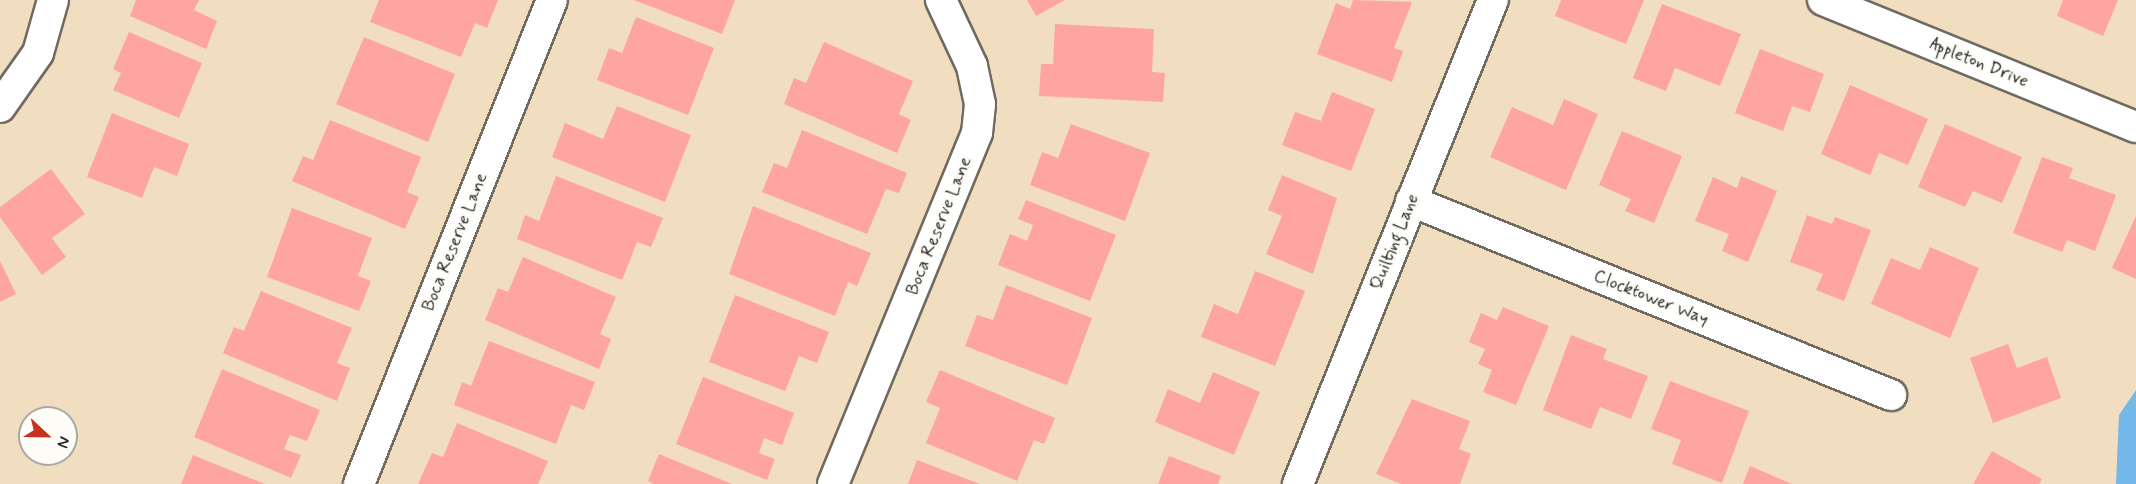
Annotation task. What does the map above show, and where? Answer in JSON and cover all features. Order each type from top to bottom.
[{"type":"street","points":[[0,107],[38,53],[53,0]]},
{"type":"street","name":"Boca Reserve Lane","points":[[359,484],[552,0]]},
{"type":"street","name":"Boca Reserve Lane","points":[[833,484],[977,133],[980,104],[972,66],[941,0]]},
{"type":"street","name":"Quilting Lane","points":[[1298,484],[1493,0]]},
{"type":"street","name":"Appleton Drive","points":[[1823,0],[1858,6],[2136,127]]},
{"type":"street","name":"Clocktower Way","points":[[1412,201],[1891,395]]},
{"type":"water","points":[[2136,390],[2136,484],[2116,484],[2119,415]]},
{"type":"building","points":[[136,0],[199,0],[194,10],[217,21],[206,49],[130,16]]},
{"type":"building","points":[[379,0],[498,0],[487,28],[475,23],[461,57],[370,22]]},
{"type":"building","points":[[634,0],[735,0],[722,34]]},
{"type":"building","points":[[1027,0],[1065,0],[1036,16]]},
{"type":"building","points":[[1353,0],[1412,2],[1394,48],[1403,51],[1392,82],[1317,54],[1336,3],[1350,9]]},
{"type":"building","points":[[1561,0],[1644,0],[1626,44],[1555,16]]},
{"type":"building","points":[[2063,0],[2118,0],[2103,36],[2057,16]]},
{"type":"building","points":[[1662,4],[1741,34],[1720,86],[1675,68],[1666,91],[1633,78]]},
{"type":"building","points":[[636,17],[714,48],[688,115],[597,80],[609,48],[622,53]]},
{"type":"building","points":[[1055,24],[1154,29],[1152,72],[1165,73],[1163,102],[1039,96],[1041,64],[1053,64]]},
{"type":"building","points":[[129,32],[202,63],[179,118],[113,90],[121,73],[113,69]]},
{"type":"building","points":[[364,37],[455,74],[428,142],[336,104]]},
{"type":"building","points":[[824,42],[913,81],[899,114],[911,120],[897,153],[784,104],[794,78],[806,83]]},
{"type":"building","points":[[1760,49],[1824,74],[1810,112],[1792,106],[1783,131],[1735,113]]},
{"type":"building","points":[[1850,85],[1928,119],[1908,165],[1879,153],[1870,175],[1821,154]]},
{"type":"building","points":[[1332,92],[1375,109],[1351,171],[1282,145],[1295,112],[1321,121]]},
{"type":"building","points":[[1564,99],[1598,114],[1566,190],[1490,157],[1512,107],[1553,125]]},
{"type":"building","points":[[617,106],[691,135],[665,202],[552,157],[565,123],[603,139]]},
{"type":"building","points":[[112,113],[189,144],[177,176],[154,167],[142,198],[87,177]]},
{"type":"building","points":[[330,120],[421,157],[407,192],[419,197],[405,229],[292,181],[303,156],[313,160]]},
{"type":"building","points":[[1071,124],[1150,153],[1125,221],[1030,185],[1042,152],[1058,158]]},
{"type":"building","points":[[1945,124],[2022,157],[2002,203],[1973,191],[1965,207],[1918,187]]},
{"type":"building","points":[[802,130],[907,173],[899,193],[886,189],[867,234],[762,192],[774,163],[787,168]]},
{"type":"building","points":[[1622,131],[1682,156],[1654,223],[1625,211],[1631,199],[1599,185]]},
{"type":"building","points":[[2042,157],[2073,168],[2069,178],[2116,195],[2095,251],[2067,240],[2062,252],[2013,233]]},
{"type":"building","points":[[51,169],[85,214],[52,238],[66,257],[42,275],[0,217],[0,207]]},
{"type":"building","points":[[1282,175],[1337,198],[1313,274],[1266,254],[1282,216],[1268,210]]},
{"type":"building","points":[[556,176],[663,218],[651,247],[637,242],[622,280],[517,239],[525,215],[539,221]]},
{"type":"building","points":[[1741,176],[1777,191],[1748,262],[1722,251],[1729,234],[1695,221],[1713,177],[1737,188]]},
{"type":"building","points":[[1026,200],[1116,235],[1090,301],[998,265],[1010,234],[1027,241],[1033,225],[1018,219]]},
{"type":"building","points":[[753,206],[871,253],[857,286],[848,282],[835,316],[729,274]]},
{"type":"building","points":[[292,208],[372,238],[358,276],[371,281],[359,311],[267,277]]},
{"type":"building","points":[[1807,215],[1832,224],[1835,217],[1871,230],[1844,301],[1816,290],[1823,274],[1790,262]]},
{"type":"building","points":[[2136,216],[2136,279],[2112,268]]},
{"type":"building","points":[[1930,247],[1979,268],[1950,338],[1871,304],[1891,258],[1920,270]]},
{"type":"building","points":[[523,257],[616,297],[600,334],[611,339],[599,369],[485,320],[498,288],[508,292]]},
{"type":"building","points":[[0,261],[16,294],[0,302]]},
{"type":"building","points":[[1255,271],[1305,291],[1275,366],[1201,337],[1214,304],[1238,314]]},
{"type":"building","points":[[1006,285],[1092,318],[1067,385],[965,346],[977,315],[993,320]]},
{"type":"building","points":[[261,291],[352,328],[337,363],[350,368],[337,401],[223,353],[234,327],[244,331]]},
{"type":"building","points":[[735,295],[829,332],[817,363],[799,356],[785,391],[709,362]]},
{"type":"building","points":[[1503,307],[1549,326],[1516,405],[1483,392],[1492,370],[1478,364],[1485,349],[1469,342],[1481,313],[1497,320]]},
{"type":"building","points":[[1571,335],[1607,349],[1603,359],[1648,376],[1631,419],[1600,407],[1591,429],[1543,410]]},
{"type":"building","points":[[489,341],[595,382],[584,410],[571,405],[556,444],[454,405],[462,382],[471,386]]},
{"type":"building","points":[[2008,344],[2017,368],[2047,357],[2061,398],[1993,423],[1970,358]]},
{"type":"building","points":[[222,369],[320,410],[307,441],[290,435],[284,449],[301,455],[291,478],[194,437]]},
{"type":"building","points":[[940,370],[1055,418],[1044,444],[1034,440],[1017,481],[926,443],[940,408],[926,402]]},
{"type":"building","points":[[1213,372],[1260,392],[1234,455],[1155,422],[1168,389],[1200,403]]},
{"type":"building","points":[[703,377],[794,413],[782,445],[764,438],[759,453],[775,459],[767,480],[676,444]]},
{"type":"building","points":[[1670,381],[1749,411],[1722,483],[1672,464],[1681,440],[1651,429]]},
{"type":"building","points":[[1412,399],[1470,421],[1459,449],[1471,454],[1460,484],[1401,484],[1376,474]]},
{"type":"building","points":[[457,423],[548,461],[538,484],[418,484],[432,453],[443,457]]},
{"type":"building","points":[[1992,451],[2042,479],[2039,484],[1973,484]]},
{"type":"building","points":[[659,454],[732,484],[653,484],[648,481]]},
{"type":"building","points":[[193,455],[265,484],[181,484]]},
{"type":"building","points":[[1169,456],[1221,476],[1218,484],[1158,484]]},
{"type":"building","points":[[917,460],[980,484],[908,484]]},
{"type":"building","points":[[1750,466],[1792,484],[1743,484]]}]
